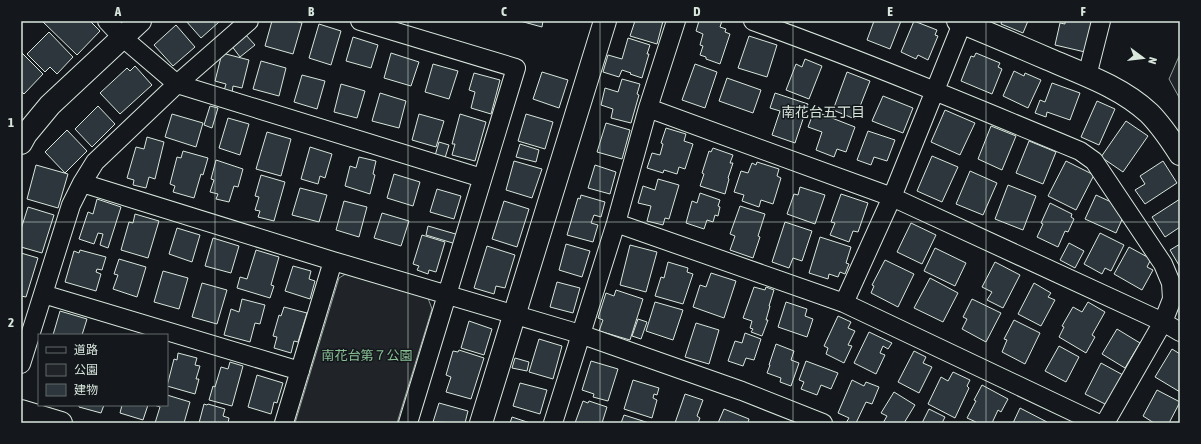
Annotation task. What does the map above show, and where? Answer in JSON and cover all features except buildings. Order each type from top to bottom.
[{"type":"street","points":[[107,21],[122,37],[177,84],[482,178]]},
{"type":"street","points":[[21,143],[26,134],[50,105],[140,21]]},
{"type":"street","points":[[21,364],[71,205],[95,162],[177,84],[249,21]]},
{"type":"street","points":[[360,21],[516,68],[408,423]]},
{"type":"street","points":[[481,423],[605,21]]},
{"type":"street","points":[[553,423],[616,223],[648,108],[676,21]]},
{"type":"street","points":[[753,21],[823,46],[936,90],[1080,151],[1094,161],[1163,264],[1171,282],[1172,299],[1163,322],[1105,423]]},
{"type":"street","points":[[1087,76],[1101,21]]},
{"type":"street","points":[[844,303],[892,197],[936,90],[961,22],[1109,85],[1130,98],[1149,114],[1168,135],[1180,154]]},
{"type":"street","points":[[648,108],[892,197],[1163,322],[1180,332]]},
{"type":"street","points":[[82,183],[333,261],[580,334],[742,391],[823,423]]},
{"type":"street","points":[[616,223],[844,303],[1097,423]]},
{"type":"street","points":[[284,423],[333,261]]},
{"type":"street","points":[[43,294],[300,371]]},
{"type":"street","points":[[21,412],[61,423]]},
{"type":"green space","points":[[1180,54],[1180,99],[1169,79]]},
{"type":"green space","name":"南花台第７公園","points":[[349,272],[428,298],[432,309],[397,423],[295,423],[339,278]]},
{"type":"district","name":"南花台五丁目","points":[[823,112]]}]
